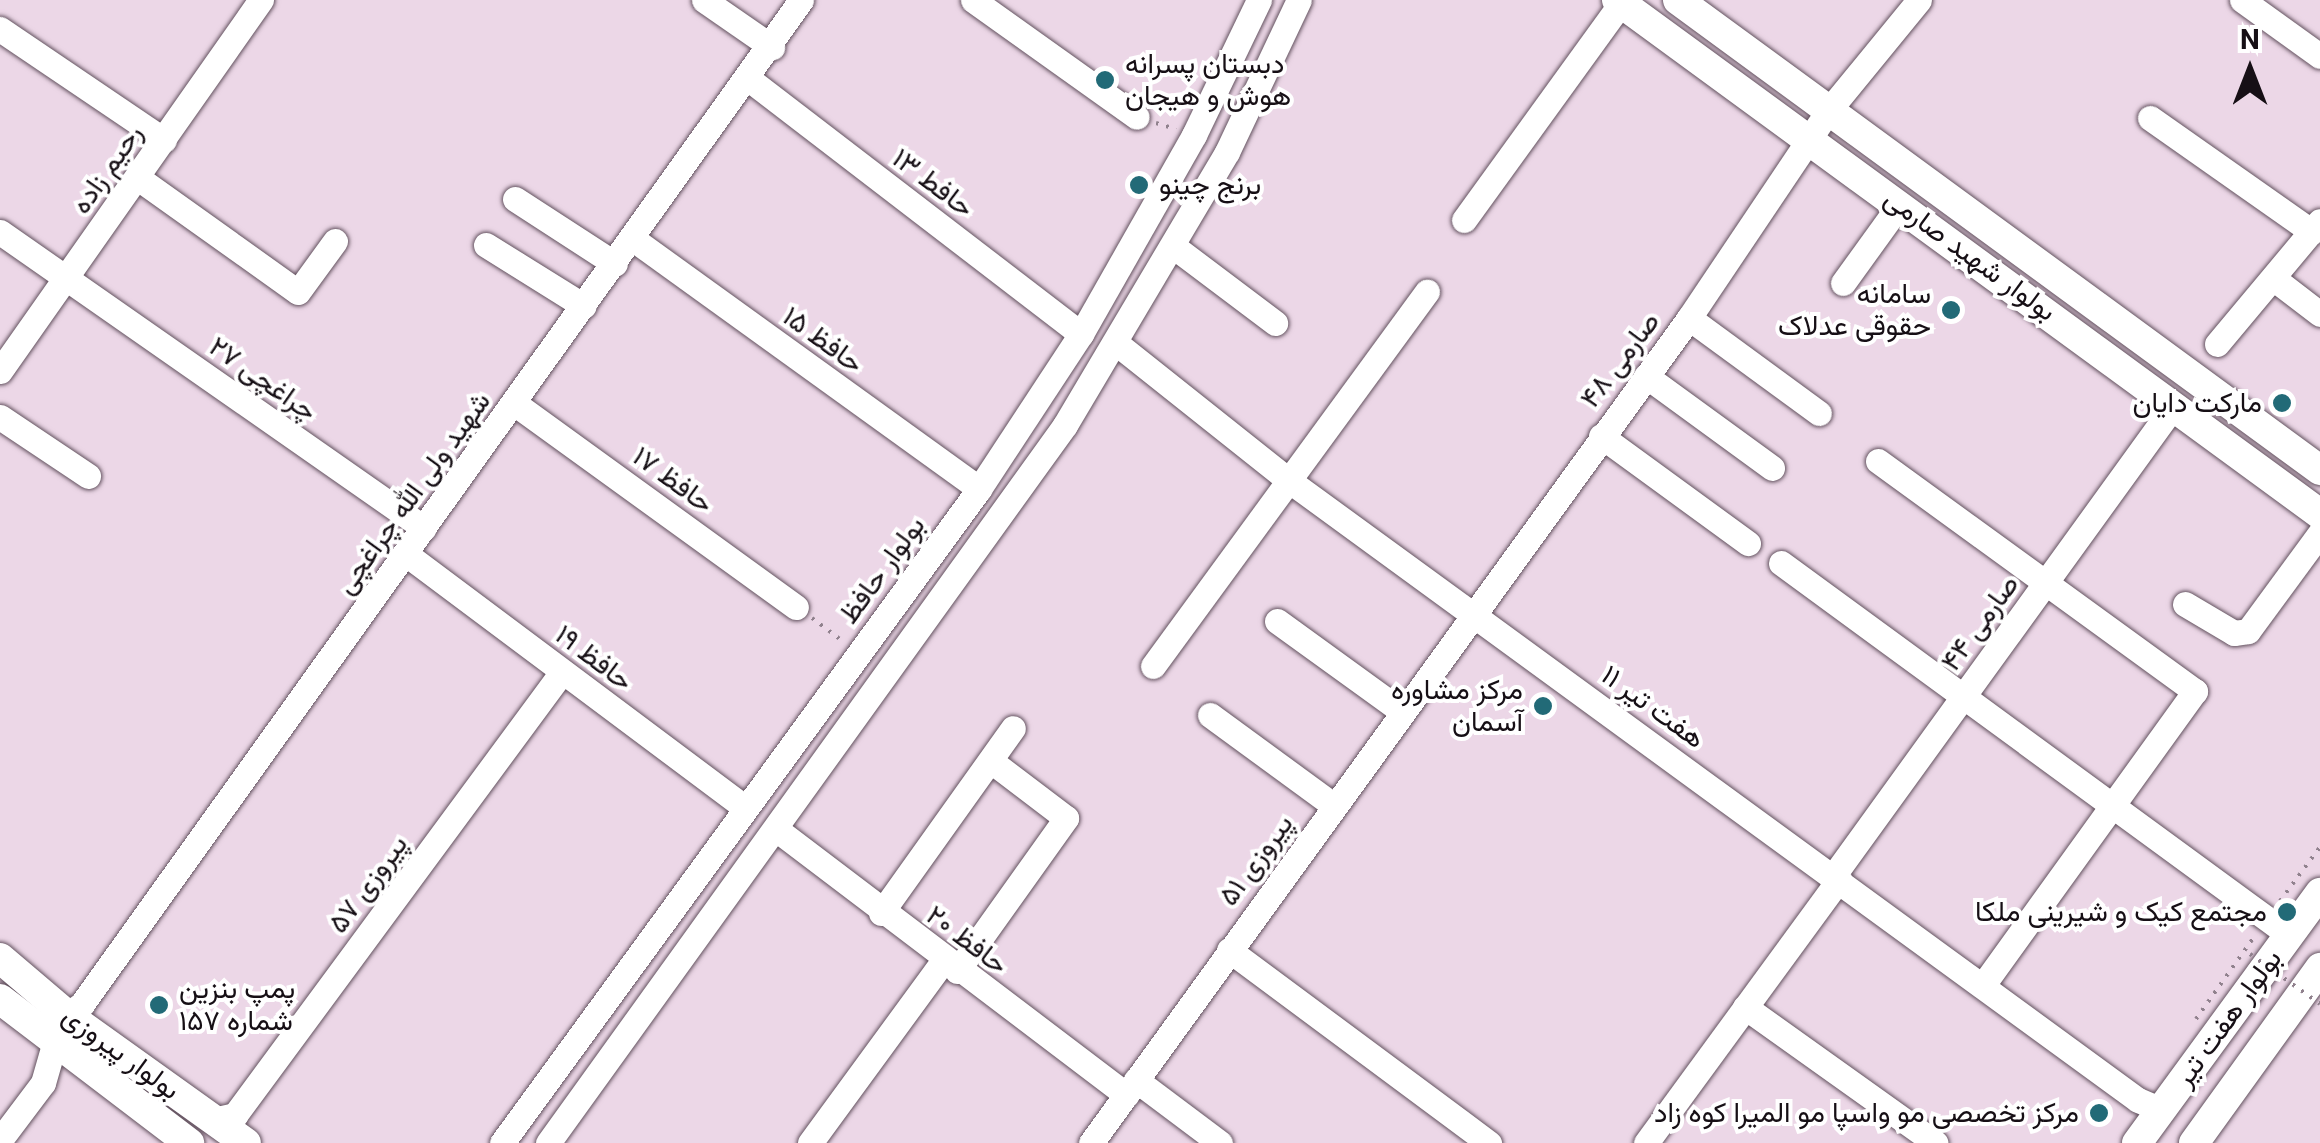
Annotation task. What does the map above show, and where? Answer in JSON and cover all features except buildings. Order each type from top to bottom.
[{"type":"main road","name":"بولوار شهید صارمی","points":[[1678,0],[2320,470]]},
{"type":"main road","name":"بولوار شهید صارمی","points":[[1619,1],[2320,514]]},
{"type":"main road","name":"بولوار هفت تیر","points":[[2137,1143],[2278,927],[2320,893]]},
{"type":"main road","name":"بولوار پیروزی","points":[[0,958],[66,1015],[246,1143]]},
{"type":"main road","name":"بولوار هفت تیر","points":[[2200,1141],[2320,968]]},
{"type":"main road","name":"بولوار پیروزی","points":[[0,999],[54,1045],[189,1143]]},
{"type":"street","points":[[704,0],[772,46]]},
{"type":"street","name":"شهید ولی الله چراغچی","points":[[66,1015],[82,1004],[750,80],[801,0]]},
{"type":"street","points":[[973,0],[1137,117]]},
{"type":"street","name":"بولوار حافظ","points":[[502,1143],[979,489],[1081,334],[1194,135],[1258,0]]},
{"type":"street","points":[[548,1143],[1011,506],[1116,343],[1227,152],[1299,0]]},
{"type":"street","name":"صارمی ۴۸","points":[[1471,612],[1689,318],[1829,110],[1919,0]]},
{"type":"street","points":[[2242,0],[2320,56]]},
{"type":"street","points":[[1464,220],[1619,1]]},
{"type":"street","name":"رحیم زاده","points":[[0,371],[138,178],[255,2]]},
{"type":"street","points":[[0,29],[164,140]]},
{"type":"street","name":"حافط ۱۳","points":[[750,80],[1081,334]]},
{"type":"street","points":[[2150,118],[2316,226],[2218,344]]},
{"type":"street","points":[[138,178],[298,292],[335,241]]},
{"type":"street","points":[[515,198],[615,264]]},
{"type":"street","points":[[1843,283],[1900,204]]},
{"type":"street","name":"چراغچی ۲۷","points":[[0,232],[424,528]]},
{"type":"street","name":"حافظ ۱۵","points":[[633,239],[979,489]]},
{"type":"street","points":[[486,244],[584,306]]},
{"type":"street","points":[[1173,246],[1274,324]]},
{"type":"street","points":[[2273,278],[2320,314]]},
{"type":"street","points":[[1153,666],[1427,292]]},
{"type":"street","points":[[1689,318],[1820,413]]},
{"type":"street","name":"هفت تیر ۱۱","points":[[1116,343],[1291,482],[2138,1100],[2161,1110]]},
{"type":"street","points":[[1646,376],[1772,468]]},
{"type":"street","name":"حافظ ۱۷","points":[[514,403],[796,607]]},
{"type":"street","name":"صارمی ۴۴","points":[[1652,1135],[2174,405]]},
{"type":"street","points":[[0,417],[88,476]]},
{"type":"street","points":[[1601,436],[1748,542]]},
{"type":"street","points":[[1878,461],[2195,691],[1983,985]]},
{"type":"street","points":[[2186,604],[2234,632],[2248,631],[2320,533]]},
{"type":"street","name":"حافظ ۱۹","points":[[406,554],[746,808]]},
{"type":"street","points":[[1782,563],[2278,927]]},
{"type":"street","name":"پیروزی ۵۱","points":[[1090,1143],[1471,612]]},
{"type":"street","points":[[1277,621],[1400,710]]},
{"type":"street","name":"پیروزی ۵۷","points":[[213,1120],[234,1115],[562,672]]},
{"type":"street","points":[[1210,715],[1333,805]]},
{"type":"street","points":[[881,913],[1013,728]]},
{"type":"street","points":[[810,1143],[1066,818],[991,762]]},
{"type":"street","name":"حافظ ۲۰","points":[[776,829],[950,966],[1220,1143]]},
{"type":"street","points":[[1229,950],[1490,1143]]},
{"type":"street","points":[[1745,1007],[1936,1143]]},
{"type":"street","points":[[0,1140],[43,1083],[54,1045]]},
{"type":"street","points":[[1652,1135],[1679,1143]]},
{"type":"path","points":[[1137,117],[1194,135]]},
{"type":"path","points":[[796,607],[860,653]]},
{"type":"path","points":[[2192,1024],[2278,927],[2320,847]]},
{"type":"path","points":[[2250,954],[2320,1004]]},
{"type":"place","name":"دبستان پسرانه هوش و هیجان","points":[[1105,80]]},
{"type":"place","name":"برنج چینو","points":[[1139,185]]},
{"type":"place","name":"سامانه حقوقی عدلاک","points":[[1951,310]]},
{"type":"place","name":"مارکت دایان","points":[[2282,403]]},
{"type":"place","name":"مرکز مشاوره آسمان","points":[[1543,706]]},
{"type":"place","name":"مجتمع کیک و شیرینی ملکا","points":[[2287,912]]},
{"type":"place","name":"پمپ بنزین شماره ۱۵۷","points":[[159,1005]]},
{"type":"place","name":"مرکز تخصصی مو واسپا مو المیرا کوه زاد","points":[[2099,1113]]}]
